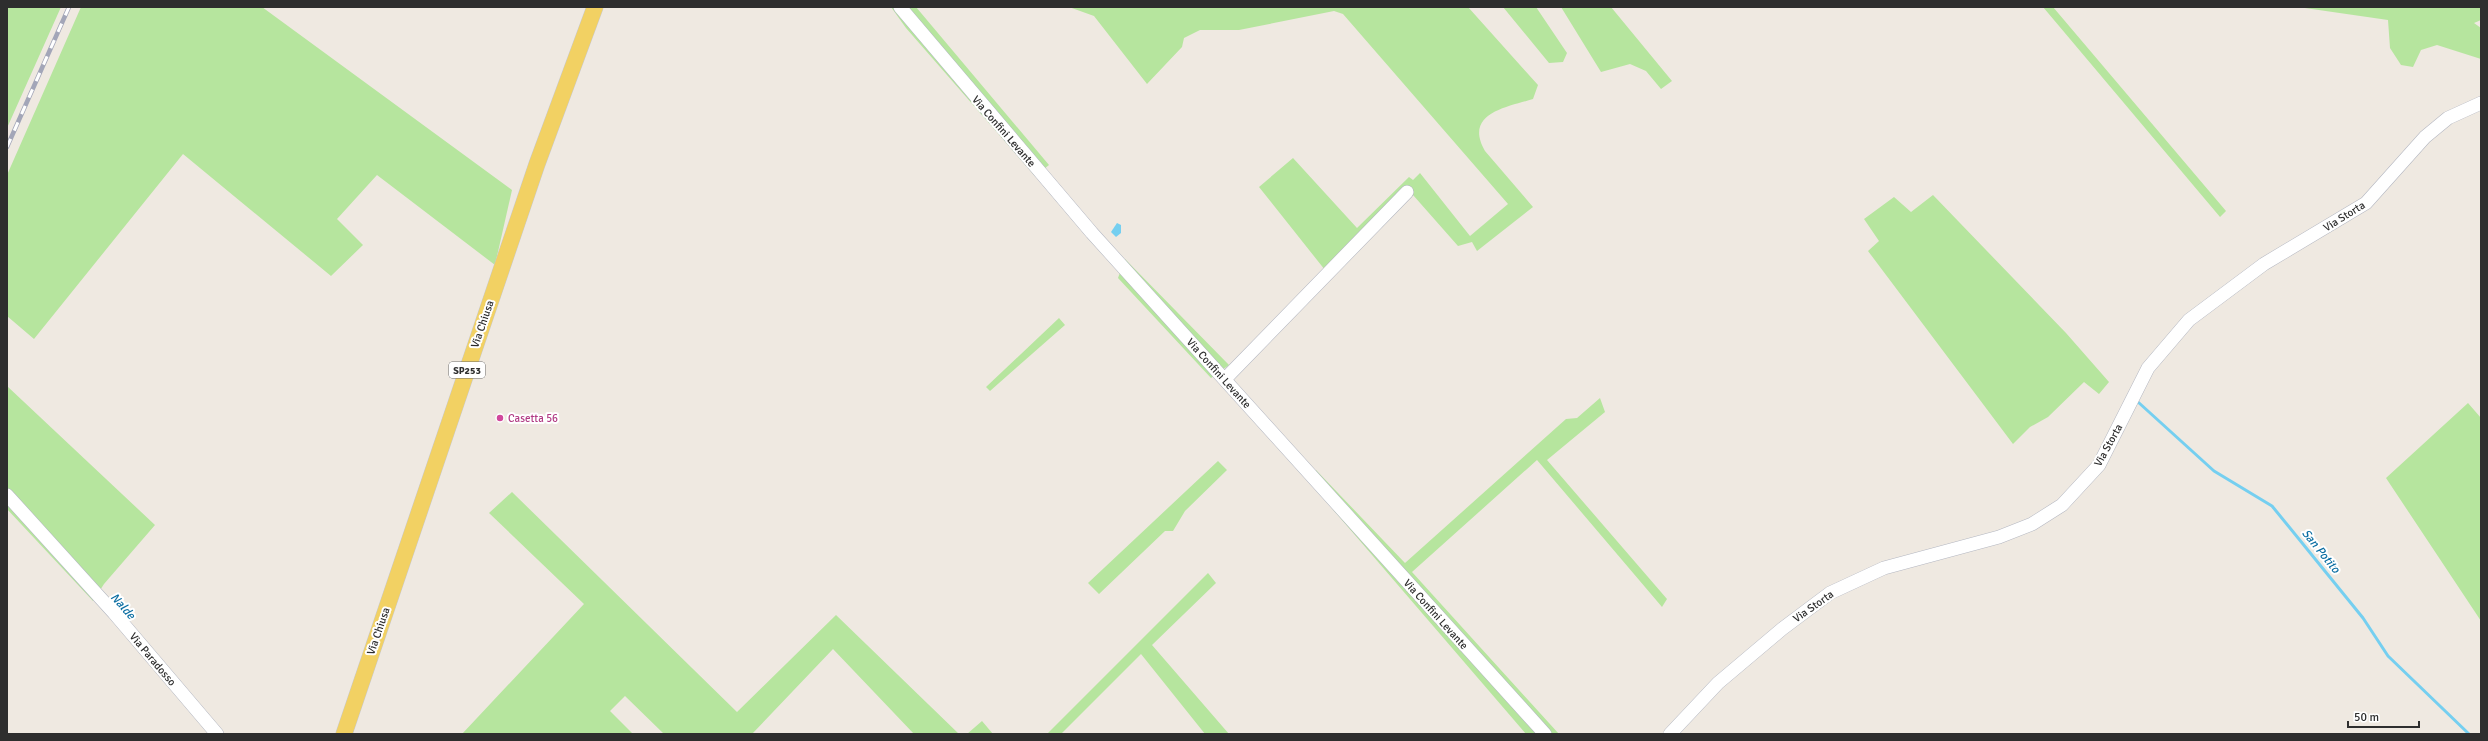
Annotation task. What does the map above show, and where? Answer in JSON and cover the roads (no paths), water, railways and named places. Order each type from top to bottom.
[{"type":"main road","name":"Via Chiusa","points":[[344,734],[537,164],[595,7]]},
{"type":"street","name":"Via Confini Levante","points":[[900,7],[1092,233],[1545,734]]},
{"type":"street","name":"Via Storta","points":[[1670,734],[1718,683],[1782,628],[1830,593],[1884,568],[1999,537],[2032,524],[2062,505],[2099,465],[2148,368],[2189,320],[2264,264],[2366,203],[2425,137],[2448,118],[2481,103]]},
{"type":"street","points":[[1225,380],[1407,192]]},
{"type":"street","name":"Via Paradosso","points":[[7,495],[114,613],[217,734]]},
{"type":"water","points":[[1117,223],[1121,225],[1121,233],[1116,237],[1111,232]]},
{"type":"waterway","name":"San Potito","points":[[2138,402],[2214,471],[2272,506],[2363,618],[2388,656],[2469,734]]},
{"type":"railway","points":[[7,147],[69,7]]},
{"type":"place","name":"Casetta 56","points":[[500,418]]},
{"type":"water label","name":"Nalde","points":[[123,606]]}]
